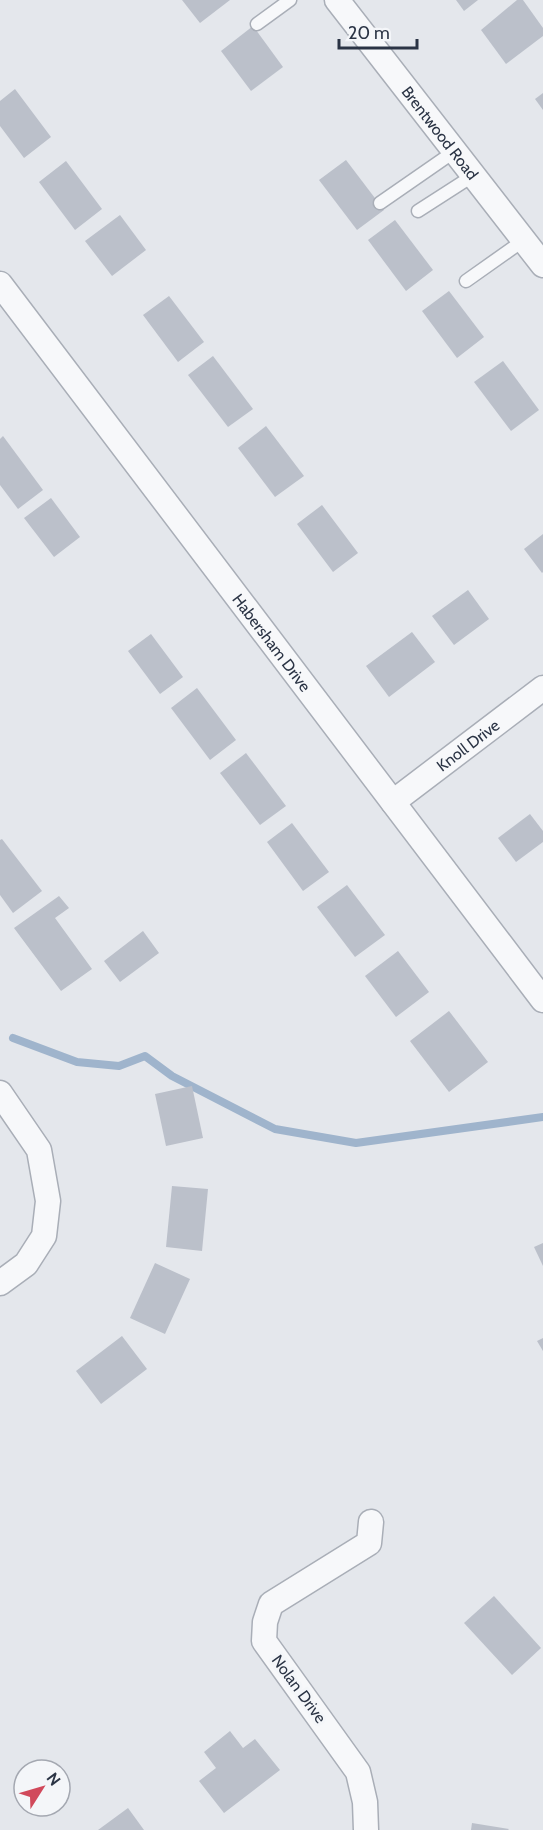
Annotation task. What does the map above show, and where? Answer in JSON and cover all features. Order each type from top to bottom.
[{"type":"street","name":"Brentwood Road","points":[[337,0],[543,265]]},
{"type":"street","name":"Habersham Drive","points":[[0,284],[543,1000]]},
{"type":"street","name":"Knoll Drive","points":[[393,802],[543,688]]},
{"type":"street","points":[[0,1093],[39,1150],[48,1201],[44,1236],[26,1263],[0,1283]]},
{"type":"street","name":"Nolan Drive","points":[[366,1830],[365,1802],[358,1772],[264,1641],[265,1622],[272,1604],[369,1544],[371,1522]]},
{"type":"lane","points":[[257,24],[290,0]]},
{"type":"lane","points":[[380,203],[455,151]]},
{"type":"lane","points":[[418,211],[474,175]]},
{"type":"lane","points":[[466,281],[524,240]]},
{"type":"building","points":[[182,0],[230,0],[200,23]]},
{"type":"building","points":[[456,0],[478,0],[464,11]]},
{"type":"building","points":[[517,0],[523,0],[543,28],[543,36],[506,64],[481,30]]},
{"type":"building","points":[[253,26],[283,67],[251,91],[221,51]]},
{"type":"building","points":[[15,89],[51,137],[24,158],[0,126],[0,101]]},
{"type":"building","points":[[543,93],[543,110],[535,99]]},
{"type":"building","points":[[346,160],[384,210],[357,230],[319,180]]},
{"type":"building","points":[[66,161],[102,209],[75,230],[39,182]]},
{"type":"building","points":[[120,215],[146,250],[112,276],[85,241]]},
{"type":"building","points":[[395,220],[433,270],[406,291],[368,240]]},
{"type":"building","points":[[449,291],[484,337],[457,358],[422,311]]},
{"type":"building","points":[[169,296],[204,342],[178,362],[143,315]]},
{"type":"building","points":[[213,356],[253,409],[228,427],[188,375]]},
{"type":"building","points":[[503,361],[539,410],[511,431],[474,382]]},
{"type":"building","points":[[266,426],[304,476],[275,497],[238,448]]},
{"type":"building","points":[[3,436],[43,490],[18,509],[0,485],[0,439]]},
{"type":"building","points":[[51,498],[80,537],[54,557],[24,518]]},
{"type":"building","points":[[322,505],[358,553],[333,572],[297,524]]},
{"type":"building","points":[[543,534],[543,572],[542,573],[524,549]]},
{"type":"building","points":[[468,590],[489,619],[454,645],[432,616]]},
{"type":"building","points":[[412,632],[435,662],[389,697],[366,666]]},
{"type":"building","points":[[151,634],[183,677],[160,694],[128,651]]},
{"type":"building","points":[[197,688],[236,740],[210,760],[171,708]]},
{"type":"building","points":[[246,753],[286,806],[260,825],[220,773]]},
{"type":"building","points":[[530,814],[543,831],[543,842],[516,862],[498,838]]},
{"type":"building","points":[[292,823],[329,872],[303,891],[267,842]]},
{"type":"building","points":[[2,839],[42,891],[13,913],[0,895],[0,840]]},
{"type":"building","points":[[347,885],[385,935],[355,957],[317,907]]},
{"type":"building","points":[[59,896],[69,908],[55,918],[92,969],[61,991],[14,928]]},
{"type":"building","points":[[143,931],[159,953],[120,982],[104,961]]},
{"type":"building","points":[[398,951],[429,992],[396,1017],[365,976]]},
{"type":"building","points":[[449,1011],[488,1062],[449,1092],[410,1041]]},
{"type":"building","points":[[192,1086],[203,1138],[166,1146],[155,1094]]},
{"type":"building","points":[[172,1186],[208,1189],[202,1251],[166,1247]]},
{"type":"building","points":[[543,1243],[543,1266],[534,1247]]},
{"type":"building","points":[[155,1263],[190,1279],[165,1334],[130,1318]]},
{"type":"building","points":[[122,1336],[147,1369],[101,1404],[76,1371]]},
{"type":"building","points":[[543,1338],[543,1351],[537,1341]]},
{"type":"building","points":[[494,1596],[541,1648],[512,1675],[464,1623]]},
{"type":"building","points":[[230,1731],[243,1748],[255,1739],[280,1770],[224,1813],[199,1781],[216,1768],[204,1752]]},
{"type":"building","points":[[128,1808],[144,1830],[98,1830]]},
{"type":"building","points":[[472,1823],[509,1829],[471,1830]]},
{"type":"waterway","points":[[13,1038],[77,1062],[119,1066],[145,1056],[172,1076],[275,1129],[356,1143],[543,1117]]}]
